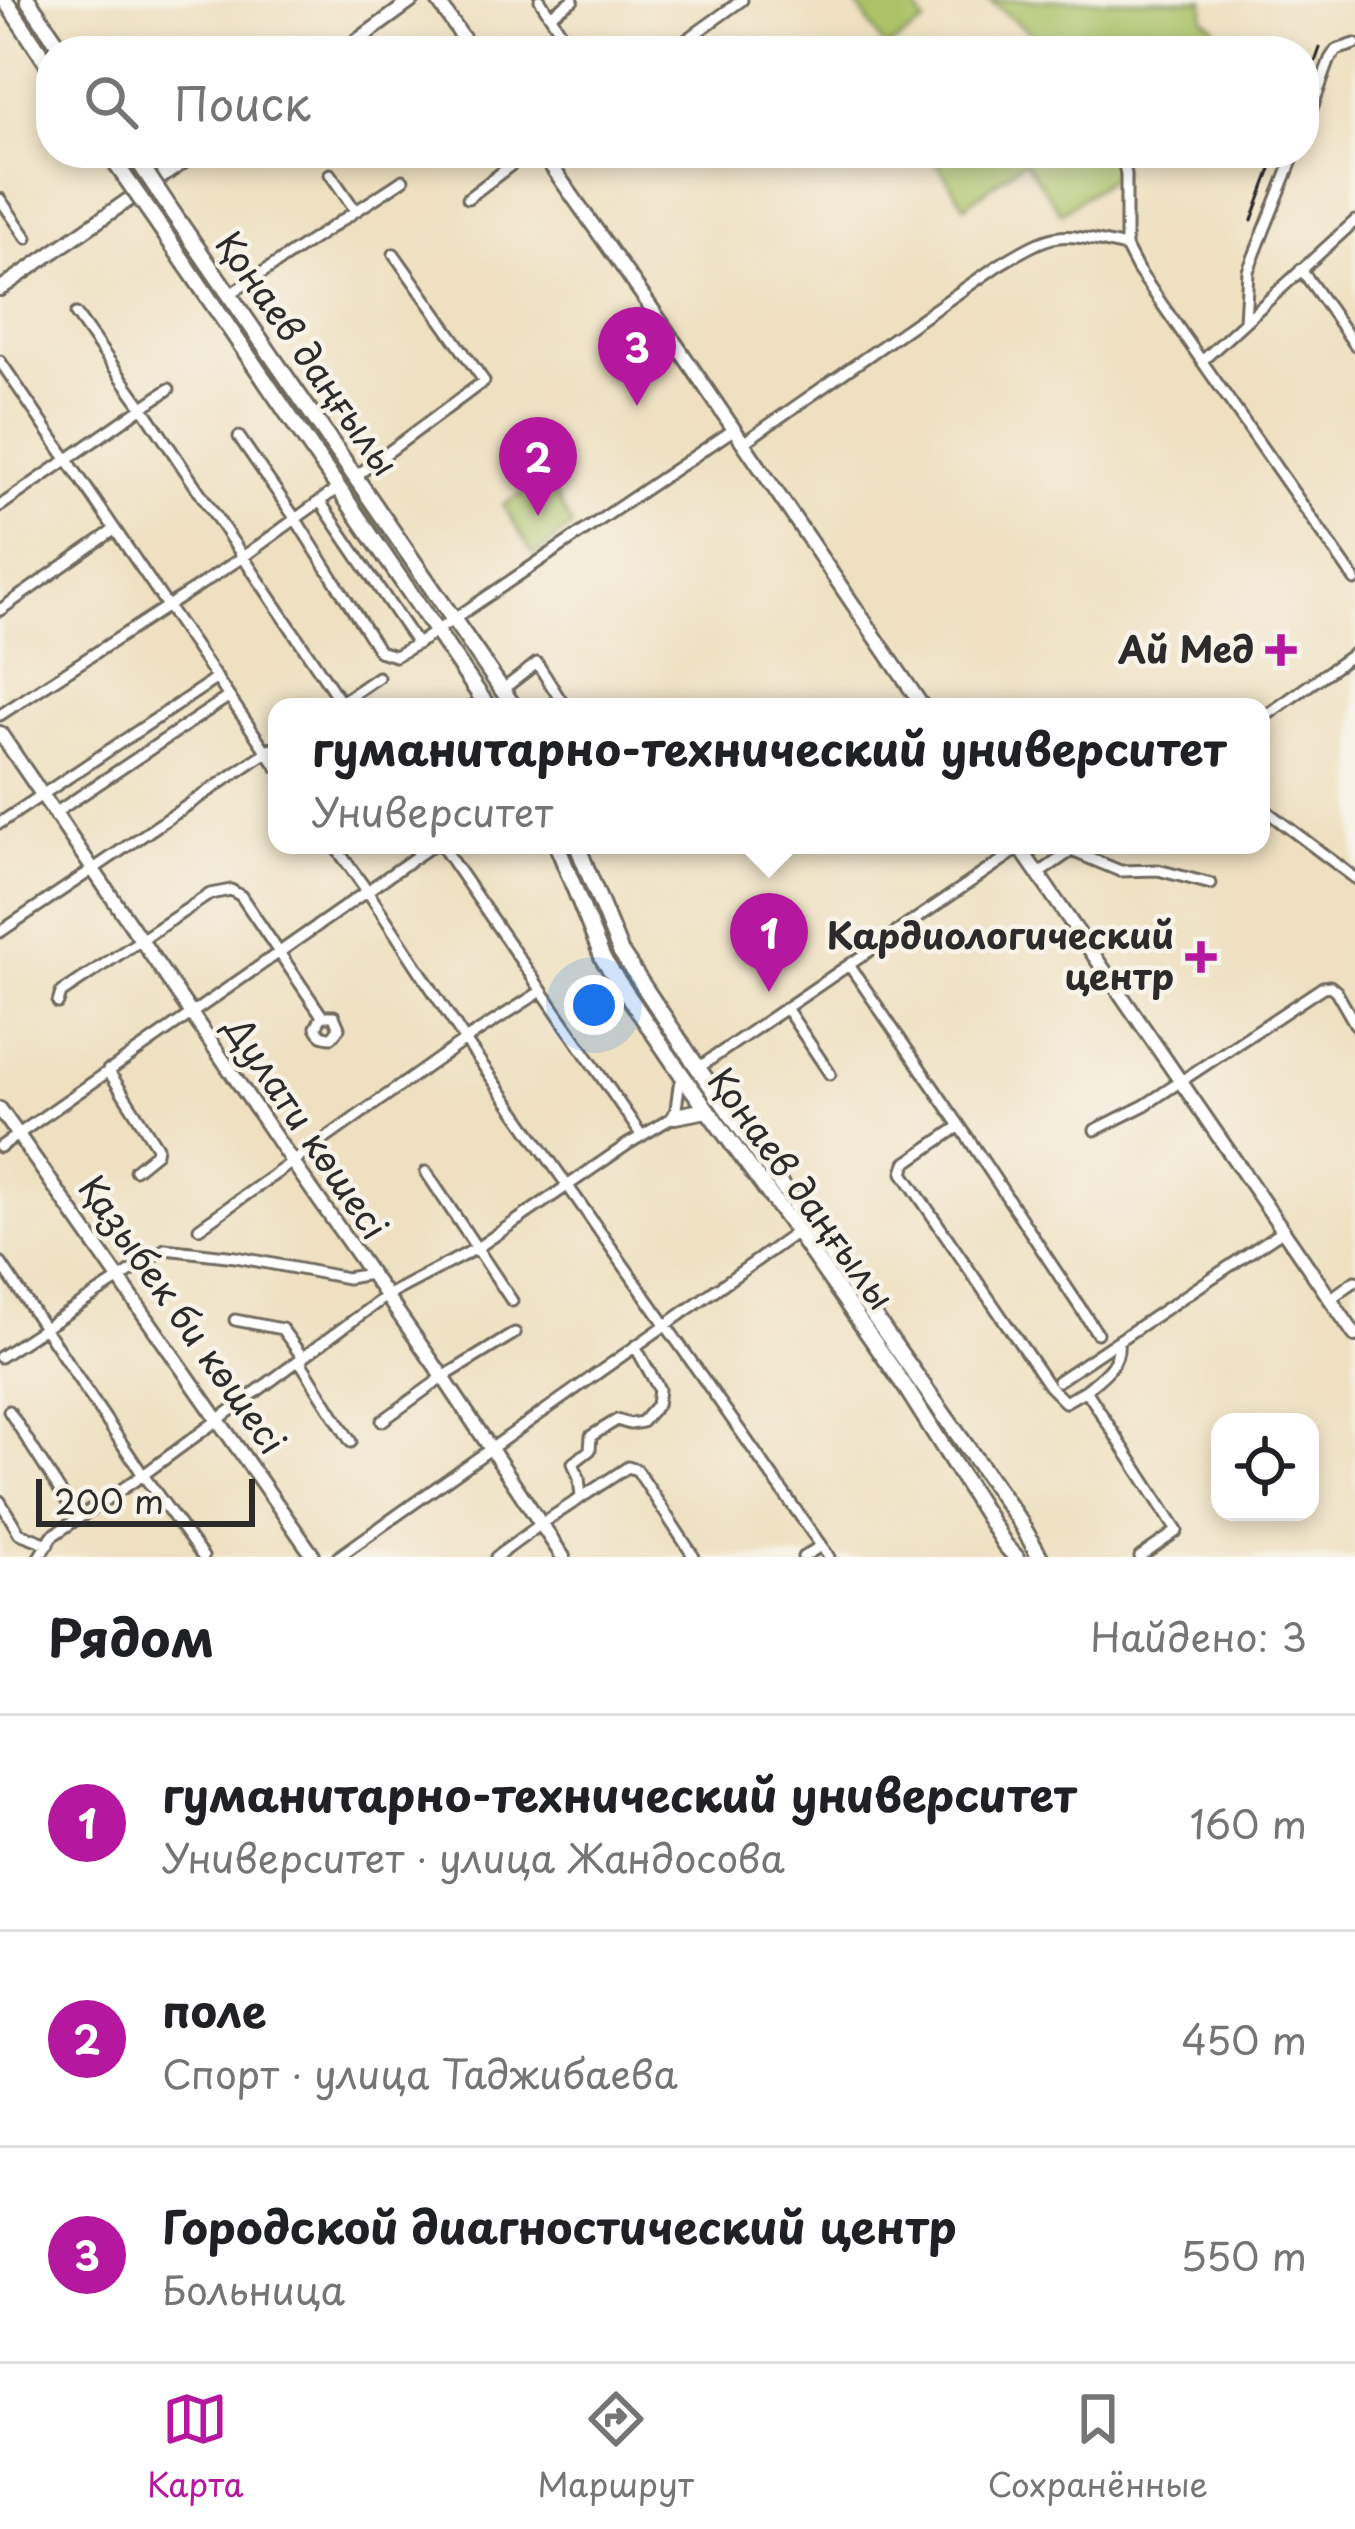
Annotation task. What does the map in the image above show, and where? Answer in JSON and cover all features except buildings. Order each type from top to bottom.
[{"type":"main road","points":[[5,0],[36,46]]},
{"type":"main road","points":[[28,0],[53,36]]},
{"type":"main road","points":[[364,36],[413,0]]},
{"type":"main road","points":[[437,0],[462,36]]},
{"type":"main road","name":"Қонаев даңғылы","points":[[119,168],[482,698]]},
{"type":"main road","name":"Қонаев даңғылы","points":[[143,168],[508,698]]},
{"type":"main road","points":[[0,289],[174,168]]},
{"type":"main road","points":[[552,168],[917,698]]},
{"type":"main road","name":"Дулати көшесі","points":[[0,733],[563,1557]]},
{"type":"main road","name":"Қонаев даңғылы","points":[[561,854],[603,959],[906,1388],[1011,1553]]},
{"type":"main road","name":"Қонаев даңғылы","points":[[582,854],[620,951],[1020,1522]]},
{"type":"main road","points":[[1024,854],[1355,1335]]},
{"type":"main road","name":"Қазыбек би көшесі","points":[[0,1109],[314,1557]]},
{"type":"main road","points":[[674,1116],[707,1110]]},
{"type":"main road","points":[[1020,1522],[1040,1557]]},
{"type":"main road","points":[[1020,1522],[1052,1557]]},
{"type":"street","points":[[540,0],[564,36]]},
{"type":"street","points":[[551,15],[573,0]]},
{"type":"street","points":[[692,36],[742,0]]},
{"type":"street","points":[[1319,89],[1336,50],[1355,44]]},
{"type":"street","points":[[468,198],[507,168]]},
{"type":"street","points":[[1125,168],[1126,247],[1138,270],[1355,580]]},
{"type":"street","points":[[1244,322],[1248,271],[1289,168]]},
{"type":"street","points":[[330,174],[356,211]]},
{"type":"street","points":[[230,294],[403,180]]},
{"type":"street","points":[[0,199],[27,238]]},
{"type":"street","points":[[1203,360],[1355,221]]},
{"type":"street","points":[[743,443],[1038,241],[1064,234],[1126,247]]},
{"type":"street","points":[[356,476],[484,381],[394,254]]},
{"type":"street","points":[[1301,268],[1355,345]]},
{"type":"street","points":[[76,314],[335,698]]},
{"type":"street","points":[[0,361],[268,755]]},
{"type":"street","points":[[0,392],[14,382]]},
{"type":"street","points":[[0,506],[169,388]]},
{"type":"street","points":[[238,437],[379,651],[395,656],[733,430]]},
{"type":"street","points":[[0,715],[244,557],[338,488]]},
{"type":"street","points":[[321,503],[416,644]]},
{"type":"street","points":[[0,610],[115,530]]},
{"type":"street","points":[[1270,713],[1355,653]]},
{"type":"street","points":[[502,690],[537,663],[559,698]]},
{"type":"street","points":[[350,698],[378,677]]},
{"type":"street","points":[[0,823],[217,678]]},
{"type":"street","points":[[55,813],[228,698]]},
{"type":"street","points":[[0,932],[266,752]]},
{"type":"street","points":[[1270,814],[1355,878]]},
{"type":"street","points":[[341,854],[465,1040],[829,1557]]},
{"type":"street","points":[[0,1148],[424,854]]},
{"type":"street","points":[[443,854],[641,1136]]},
{"type":"street","points":[[39,1557],[52,1536],[386,1296],[477,1247],[674,1116],[683,1078],[702,1074],[786,1008],[1007,854]]},
{"type":"street","points":[[1038,874],[1067,854]]},
{"type":"street","points":[[1087,854],[1120,872],[1158,870],[1211,884]]},
{"type":"street","points":[[58,1003],[61,993],[210,894],[231,890],[241,896],[322,1016]]},
{"type":"street","points":[[849,964],[1097,1333]]},
{"type":"street","points":[[1095,1130],[1145,1105],[1323,986],[1336,991],[1355,1024]]},
{"type":"street","points":[[199,1228],[291,1160],[541,992]]},
{"type":"street","points":[[786,1008],[830,1074]]},
{"type":"street","points":[[109,1070],[157,1147],[135,1170]]},
{"type":"street","points":[[960,1126],[906,1163],[903,1173],[1048,1386],[1064,1402],[1086,1390],[1110,1370],[1119,1344]]},
{"type":"street","points":[[426,1172],[512,1300]]},
{"type":"street","points":[[1058,1381],[1282,1231]]},
{"type":"street","points":[[338,1557],[797,1232]]},
{"type":"street","points":[[0,1357],[165,1249],[347,1278],[370,1274]]},
{"type":"street","points":[[0,1262],[203,1557]]},
{"type":"street","points":[[1330,1299],[1355,1281]]},
{"type":"street","points":[[235,1320],[282,1329],[351,1442]]},
{"type":"street","points":[[382,1421],[515,1333]]},
{"type":"street","points":[[581,1497],[573,1463],[590,1450],[591,1436],[617,1420],[642,1422],[657,1405],[658,1389],[635,1346]]},
{"type":"street","points":[[1086,1390],[1177,1531],[1140,1557]]},
{"type":"street","points":[[9,1411],[78,1519]]},
{"type":"street","points":[[496,1557],[628,1467],[637,1470],[694,1557]]},
{"type":"street","points":[[0,1502],[20,1533],[48,1544]]},
{"type":"street","points":[[803,1557],[821,1546]]},
{"type":"green space","points":[[854,0],[910,0],[925,23],[906,36],[878,36]]},
{"type":"green space","points":[[989,0],[1204,0],[1204,18],[1215,27],[1208,36],[1034,36]]},
{"type":"green space","points":[[940,168],[1015,168],[965,206]]},
{"type":"green space","points":[[1029,168],[1122,168],[1122,170],[1061,213]]},
{"type":"green space","points":[[169,217],[440,614],[434,618],[164,221]]},
{"type":"green space","points":[[546,478],[572,526],[534,556],[503,505]]},
{"type":"railway","points":[[1252,220],[1271,168]]},
{"type":"place","name":"Городской диагностический центр","points":[[637,406]]},
{"type":"place","name":"поле","points":[[538,516]]},
{"type":"place","name":"Ай Мед","points":[[1281,650]]},
{"type":"place","name":"Кардиологический центр","points":[[1201,957]]},
{"type":"place","name":"гуманитарно-технический университет","points":[[769,992]]}]
